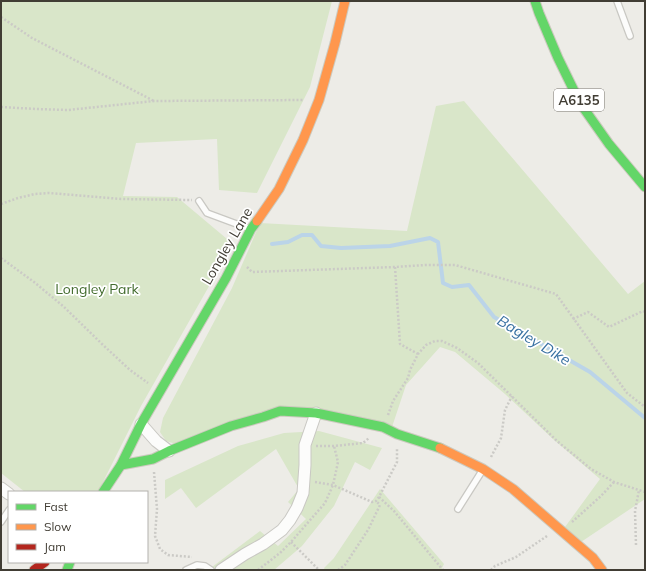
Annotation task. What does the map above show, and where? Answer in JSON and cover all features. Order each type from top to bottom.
[{"type":"street","name":"Longley Lane","points":[[104,491],[121,465],[141,424],[226,278],[251,229],[279,189],[303,140],[319,100],[346,1]]},
{"type":"street","name":"A6135","points":[[535,1],[558,58],[580,103],[609,144],[645,187]]},
{"type":"street","points":[[121,465],[153,459],[231,426],[263,418],[280,411],[316,413],[384,427],[398,434],[444,450],[483,469],[513,489],[593,558],[602,570]]},
{"type":"street","points":[[221,570],[263,544],[282,530],[290,520],[303,493],[305,445],[316,413]]},
{"type":"street","points":[[141,424],[156,441],[169,451]]},
{"type":"street","points":[[34,570],[44,563]]},
{"type":"lane","points":[[617,1],[630,36]]},
{"type":"lane","points":[[199,201],[207,213],[251,229]]},
{"type":"lane","points":[[458,509],[483,469]]},
{"type":"lane","points":[[1,522],[8,512]]},
{"type":"lane","points":[[186,570],[197,565],[205,566],[211,570]]},
{"type":"path","points":[[1,17],[32,38],[154,101]]},
{"type":"path","points":[[1,107],[68,110],[154,101],[319,100]]},
{"type":"path","points":[[1,204],[35,194],[49,193],[121,199],[180,199],[199,201]]},
{"type":"path","points":[[237,257],[252,272],[454,265],[556,294],[627,393],[645,407]]},
{"type":"path","points":[[1,258],[58,302],[120,361],[159,392]]},
{"type":"path","points":[[395,267],[400,344],[418,354]]},
{"type":"path","points":[[574,318],[588,312],[609,326],[643,311],[645,312]]},
{"type":"path","points":[[305,445],[334,446],[364,443],[384,427],[393,401],[408,378],[410,370],[418,354],[426,345],[435,341],[442,341],[457,348],[478,364],[557,441],[591,469],[614,482],[645,492]]},
{"type":"path","points":[[483,469],[501,438],[505,410],[512,396]]},
{"type":"path","points":[[376,501],[397,462],[398,434]]},
{"type":"path","points":[[153,459],[157,509],[155,536],[160,549],[168,555],[195,557]]},
{"type":"path","points":[[304,480],[332,485],[372,502],[376,501]]},
{"type":"path","points":[[491,570],[496,566],[516,557],[575,520],[614,482]]},
{"type":"path","points":[[636,545],[635,511],[639,490]]},
{"type":"path","points":[[379,497],[394,511],[443,570]]},
{"type":"path","points":[[338,570],[345,565],[368,530],[380,505],[376,501]]},
{"type":"path","points":[[282,530],[291,542],[318,570]]},
{"type":"green space","name":"Longley Park","points":[[1,1],[332,1],[310,87],[257,193],[219,190],[217,139],[136,143],[123,196],[177,197],[233,244],[141,406],[98,491],[24,491],[1,473]]},
{"type":"green space","points":[[464,101],[628,294],[645,281],[645,499],[581,542],[565,527],[600,479],[553,439],[505,394],[455,352],[440,347],[406,385],[391,430],[286,411],[176,444],[166,441],[160,432],[163,418],[232,288],[260,223],[407,231],[436,106]]},
{"type":"green space","points":[[319,431],[382,448],[370,470],[355,462],[334,506],[302,546],[274,570],[208,570],[260,531],[278,546],[306,519],[288,502],[299,489],[276,449],[196,508],[181,488],[165,499],[165,480],[238,446],[284,433]]},
{"type":"green space","points":[[380,489],[444,564],[441,570],[325,570],[324,568],[334,558]]},
{"type":"waterway","name":"Bagley Dike","points":[[272,244],[288,242],[302,235],[312,235],[321,246],[341,248],[390,246],[430,238],[438,242],[443,283],[452,287],[469,285],[494,317],[590,372],[645,418]]},
{"type":"traffic: fast","points":[[535,1],[558,58],[580,103],[609,144],[645,187]]},
{"type":"traffic: fast","points":[[104,491],[121,465],[141,424],[226,278],[251,229],[257,221]]},
{"type":"traffic: fast","points":[[121,465],[153,459],[231,426],[280,411],[316,413],[383,427],[397,434],[440,448]]},
{"type":"traffic: fast","points":[[67,570],[70,563]]},
{"type":"traffic: slow","points":[[257,221],[279,189],[303,140],[319,100],[345,1]]},
{"type":"traffic: slow","points":[[440,448],[483,469],[513,489],[593,558],[602,570]]},
{"type":"traffic: jam","points":[[34,570],[44,563]]}]
